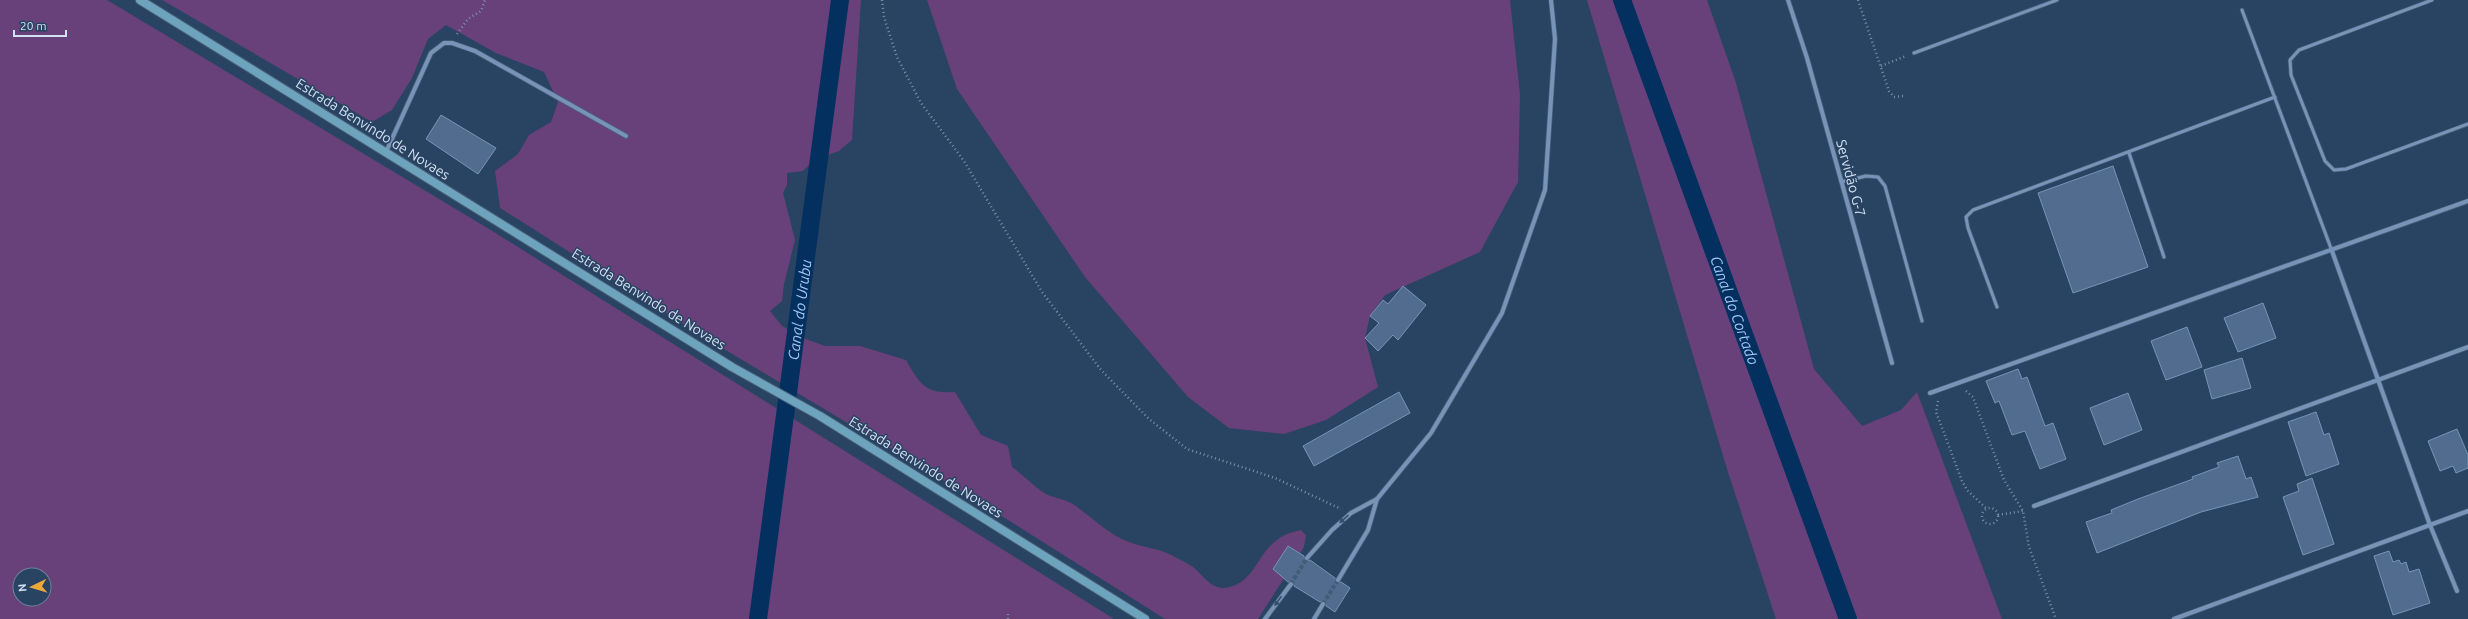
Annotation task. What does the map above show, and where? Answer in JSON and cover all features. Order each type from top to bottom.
[{"type":"street","name":"Estrada Benvindo de Novaes","points":[[140,0],[732,366],[820,416],[1145,619]]},
{"type":"street","points":[[1307,558],[1332,530],[1351,513],[1377,499],[1431,433],[1502,312],[1545,190],[1555,39],[1551,0]]},
{"type":"street","name":"Servidão G-7","points":[[1788,0],[1807,58],[1892,363]]},
{"type":"street","points":[[386,152],[431,53],[438,45],[452,43],[475,51],[626,136]]},
{"type":"street","points":[[1930,393],[2332,251],[2468,201]]},
{"type":"street","points":[[2332,251],[2430,525],[2457,591]]},
{"type":"street","points":[[2034,506],[2468,347]]},
{"type":"street","points":[[1338,580],[1368,530],[1377,499]]},
{"type":"street","points":[[2174,619],[2468,512]]},
{"type":"street","points":[[1265,619],[1291,584]]},
{"type":"street","points":[[1314,619],[1323,604]]},
{"type":"lane","points":[[1914,53],[2056,0]]},
{"type":"lane","points":[[2432,0],[2299,50],[2290,60],[2291,75],[2325,161],[2334,170],[2346,169],[2468,124]]},
{"type":"lane","points":[[2242,10],[2332,251]]},
{"type":"lane","points":[[1997,307],[1968,228],[1966,217],[1973,210],[2129,153],[2275,97]]},
{"type":"lane","points":[[2129,153],[2164,256]]},
{"type":"lane","points":[[1841,182],[1866,176],[1878,177],[1885,186],[1922,321]]},
{"type":"path","points":[[452,43],[468,19],[481,11],[485,0]]},
{"type":"path","points":[[882,0],[884,17],[897,57],[921,103],[964,161],[1042,292],[1101,370],[1149,419],[1187,449],[1275,478],[1351,513]]},
{"type":"path","points":[[1858,0],[1889,90],[1894,97],[1903,96]]},
{"type":"path","points":[[1880,66],[1914,53]]},
{"type":"path","points":[[1961,391],[1968,392],[1973,397],[2004,480],[2023,511],[2029,547],[2056,619]]},
{"type":"path","points":[[1940,399],[1936,405],[1936,412],[1962,481],[1986,508]]},
{"type":"path","points":[[1998,515],[2023,511],[2034,506]]},
{"type":"path","points":[[1986,508],[1991,507],[1998,515]]},
{"type":"path","points":[[1986,508],[1981,517],[1983,522],[1993,524],[1998,515]]},
{"type":"path","points":[[1008,612],[1008,619]]},
{"type":"shaded area","points":[[0,0],[107,0],[489,229],[1114,619],[0,619]]},
{"type":"shaded area","points":[[162,0],[861,0],[852,140],[839,151],[814,160],[803,171],[787,173],[787,185],[783,193],[795,240],[784,284],[782,301],[770,311],[782,326],[803,338],[825,346],[860,346],[906,360],[924,386],[937,391],[955,392],[981,435],[1008,446],[1012,467],[1040,490],[1048,495],[1071,503],[1121,539],[1164,552],[1184,562],[1193,567],[1215,586],[1226,588],[1242,581],[1250,574],[1268,549],[1276,541],[1287,534],[1301,530],[1306,535],[1304,547],[1258,619],[1165,619],[978,501],[699,334],[500,208],[495,171],[518,154],[529,135],[551,122],[558,102],[544,72],[496,53],[446,25],[428,39],[412,78],[392,110],[372,122]]},
{"type":"shaded area","points":[[927,0],[1510,0],[1520,95],[1518,182],[1480,252],[1385,295],[1370,316],[1365,338],[1378,387],[1326,420],[1284,434],[1229,428],[1188,397],[1085,277],[957,89]]},
{"type":"shaded area","points":[[1587,0],[1707,0],[1736,83],[1814,369],[1862,426],[1901,410],[1917,392],[2002,619],[1776,619],[1727,469]]},
{"type":"building","points":[[441,115],[496,148],[478,174],[426,139]]},
{"type":"building","points":[[2113,166],[2148,267],[2073,293],[2038,193]]},
{"type":"building","points":[[1403,286],[1426,305],[1398,340],[1393,335],[1378,351],[1365,338],[1379,323],[1370,316],[1383,300],[1388,304]]},
{"type":"building","points":[[2263,303],[2276,338],[2238,352],[2224,318]]},
{"type":"building","points":[[2187,327],[2202,367],[2166,380],[2151,341]]},
{"type":"building","points":[[2242,358],[2251,388],[2212,399],[2204,370]]},
{"type":"building","points":[[2018,369],[2022,379],[2027,377],[2045,426],[2053,423],[2066,459],[2040,469],[2025,431],[2012,435],[1999,401],[1995,403],[1986,381]]},
{"type":"building","points":[[1399,392],[1410,413],[1314,466],[1303,446]]},
{"type":"building","points":[[2128,393],[2142,430],[2104,445],[2090,408]]},
{"type":"building","points":[[2316,412],[2324,435],[2329,433],[2339,464],[2306,476],[2288,422]]},
{"type":"building","points":[[2457,429],[2468,455],[2468,468],[2456,473],[2453,466],[2440,471],[2428,441]]},
{"type":"building","points":[[2238,456],[2246,479],[2251,477],[2258,497],[2201,512],[2097,553],[2086,522],[2112,513],[2111,510],[2138,499],[2193,479],[2192,477],[2219,467],[2217,463]]},
{"type":"building","points":[[2312,478],[2334,544],[2303,555],[2283,497],[2299,491],[2297,484]]},
{"type":"building","points":[[1288,546],[1304,556],[1305,561],[1310,560],[1335,578],[1336,583],[1341,582],[1350,588],[1335,612],[1326,606],[1325,601],[1320,602],[1294,586],[1293,581],[1288,582],[1273,569]]},
{"type":"building","points":[[2389,551],[2393,562],[2399,560],[2401,564],[2406,562],[2409,572],[2419,569],[2430,603],[2393,615],[2374,556]]},
{"type":"waterway","name":"Canal do Urubu","points":[[758,619],[840,0]]},
{"type":"waterway","name":"Canal do Cortado","points":[[1622,0],[1848,619]]},
{"type":"tunnel","points":[[1291,584],[1307,558]]},
{"type":"tunnel","points":[[1323,604],[1338,580]]}]
